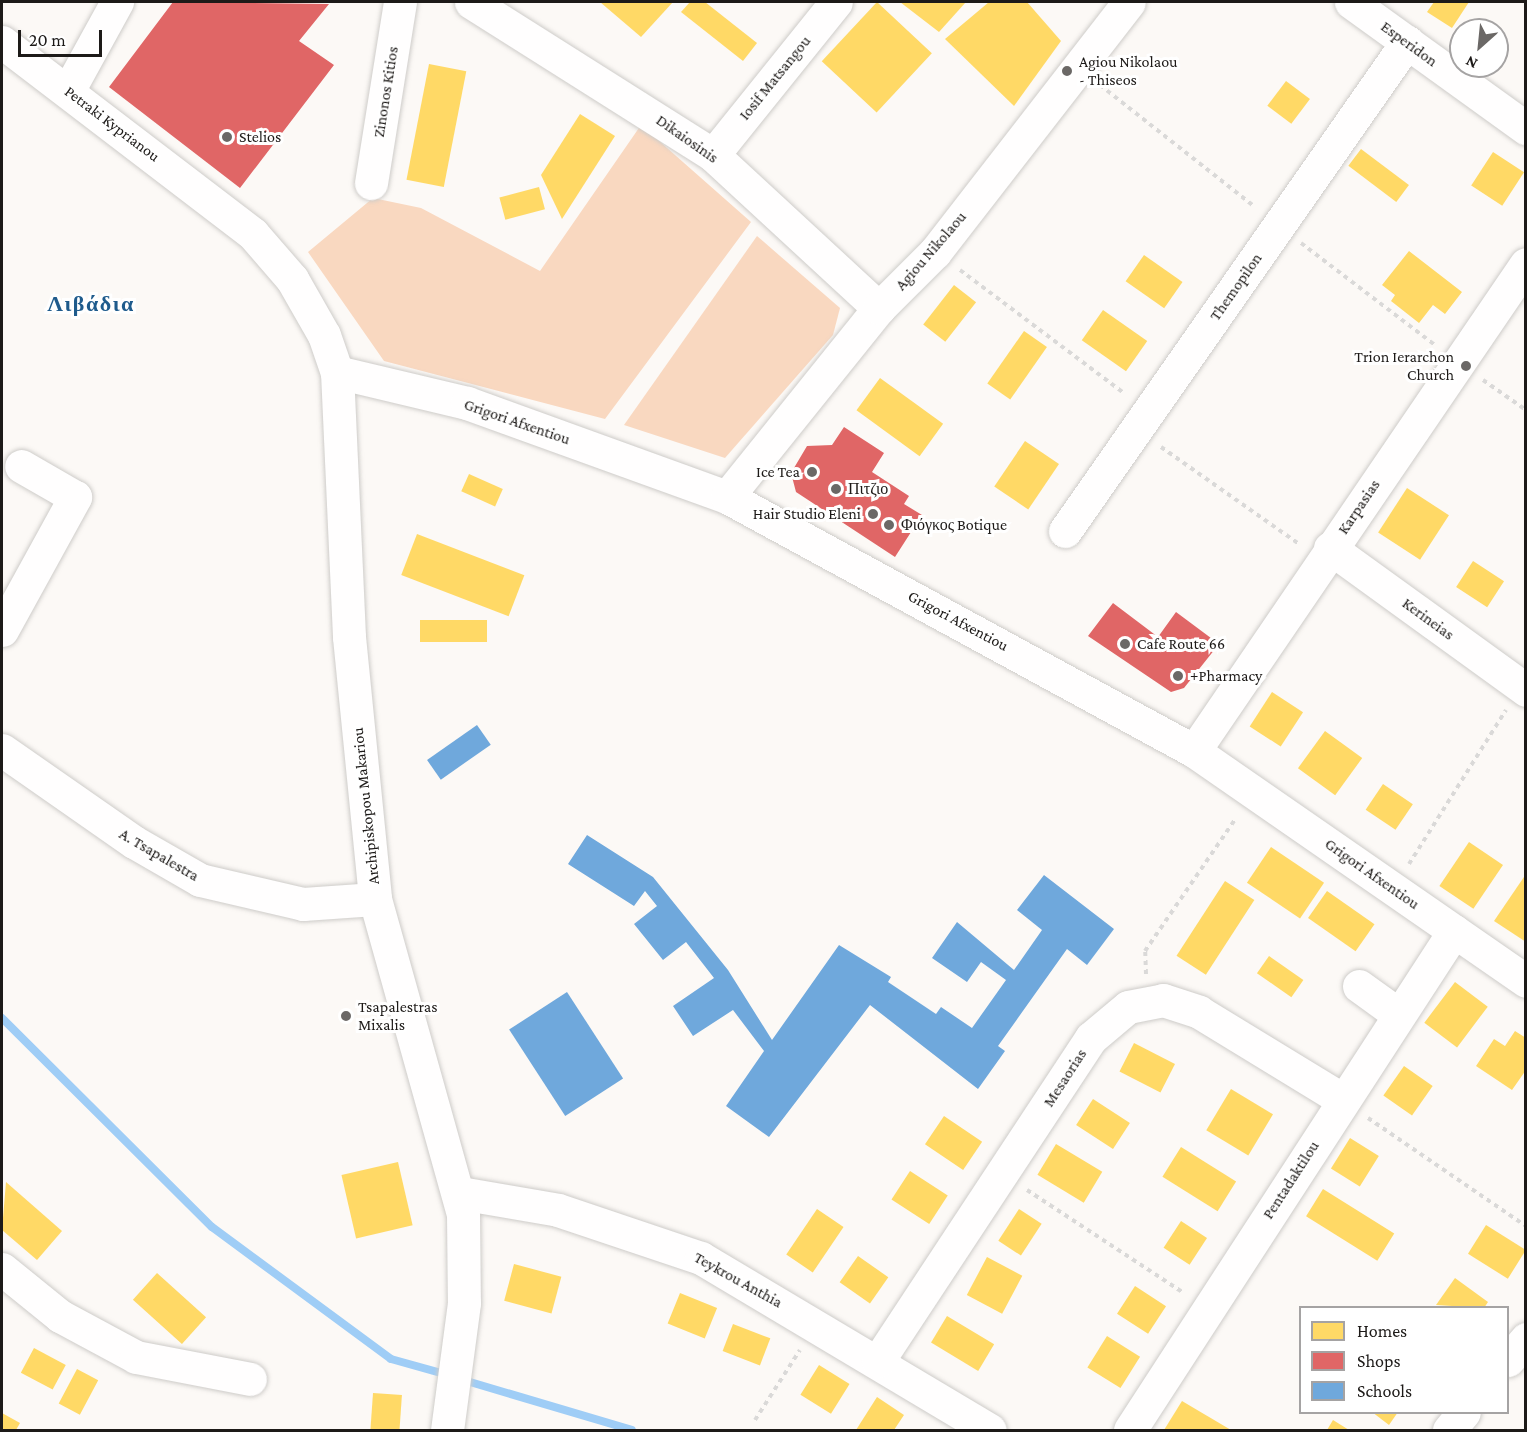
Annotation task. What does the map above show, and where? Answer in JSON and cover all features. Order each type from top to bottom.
[{"type":"street","points":[[68,91],[117,2]]},
{"type":"street","name":"Zinonos Kitios","points":[[371,183],[400,2]]},
{"type":"street","name":"Dikaiosinis","points":[[471,2],[713,155],[879,308]]},
{"type":"street","name":"Iosif Matsangou","points":[[713,155],[836,2]]},
{"type":"street","name":"Agiou Nikolaou","points":[[727,497],[879,308],[934,252],[1129,2]]},
{"type":"street","name":"Esperidon","points":[[1351,2],[1526,128]]},
{"type":"street","name":"Themopilon","points":[[1065,531],[1407,42]]},
{"type":"street","name":"Petraki Kyprianou","points":[[5,51],[68,91],[223,208]]},
{"type":"street","name":"Archipiskopou Makariou","points":[[223,208],[292,279],[324,335],[337,372],[349,637],[375,899],[460,1192],[464,1303],[447,1431]]},
{"type":"street","name":"Karpasias","points":[[1194,751],[1326,554],[1526,264]]},
{"type":"street","name":"Grigori Afxentiou","points":[[337,372],[467,403],[727,497],[1194,751],[1526,981]]},
{"type":"street","points":[[2,630],[75,497],[21,466]]},
{"type":"street","name":"Kerineias","points":[[1326,554],[1521,679]]},
{"type":"street","name":"A. Tsapalestra","points":[[2,750],[134,842],[200,880],[303,904],[375,899]]},
{"type":"street","name":"Pentadaktilou","points":[[1130,1431],[1454,931]]},
{"type":"street","points":[[1359,986],[1399,1015]]},
{"type":"street","points":[[1146,1000],[1199,1012],[1343,1100]]},
{"type":"street","name":"Mesaorias","points":[[878,1361],[1091,1038],[1128,1007],[1146,1000]]},
{"type":"street","name":"Teykrou Anthia","points":[[460,1192],[558,1210],[638,1233],[701,1258],[878,1361],[990,1431]]},
{"type":"street","points":[[2,1269],[60,1316],[136,1358],[250,1379]]},
{"type":"street","points":[[1509,1359],[1526,1339]]},
{"type":"street","points":[[1449,1431],[1463,1414]]},
{"type":"path","points":[[934,252],[1143,420],[1326,554]]},
{"type":"path","points":[[1458,363],[1526,410]]},
{"type":"path","points":[[1394,889],[1521,679]]},
{"type":"path","points":[[1146,1000],[1145,951],[1254,792]]},
{"type":"path","points":[[1343,1100],[1526,1227]]},
{"type":"path","points":[[1002,1173],[1208,1310]]},
{"type":"path","points":[[755,1420],[817,1325]]},
{"type":"shaded area","points":[[641,125],[751,222],[605,419],[384,361],[308,252],[373,198],[421,208],[540,271]]},
{"type":"shaded area","points":[[757,236],[840,308],[833,335],[725,458],[624,425]]},
{"type":"building: Homes","points":[[600,2],[673,2],[641,37]]},
{"type":"building: Homes","points":[[690,2],[705,2],[757,43],[743,61],[681,12]]},
{"type":"building: Homes","points":[[877,2],[932,53],[877,112],[822,61]]},
{"type":"building: Homes","points":[[900,2],[966,2],[939,32]]},
{"type":"building: Homes","points":[[989,2],[1027,2],[1061,41],[1014,106],[945,39]]},
{"type":"building: Homes","points":[[1434,2],[1469,2],[1459,18],[1449,18],[1449,26],[1427,12]]},
{"type":"building: Homes","points":[[429,64],[466,71],[444,187],[406,180]]},
{"type":"building: Homes","points":[[1286,81],[1310,99],[1291,124],[1267,106]]},
{"type":"building: Homes","points":[[580,114],[615,136],[562,219],[541,175]]},
{"type":"building: Homes","points":[[1361,149],[1409,185],[1396,202],[1348,166]]},
{"type":"building: Homes","points":[[1493,152],[1524,172],[1502,206],[1471,186]]},
{"type":"building: Homes","points":[[539,187],[545,209],[505,220],[499,198]]},
{"type":"building: Homes","points":[[1409,251],[1462,292],[1445,314],[1433,305],[1419,323],[1391,301],[1395,295],[1382,285]]},
{"type":"building: Homes","points":[[1144,255],[1183,282],[1164,308],[1126,281]]},
{"type":"building: Homes","points":[[954,285],[976,302],[945,342],[923,324]]},
{"type":"building: Homes","points":[[1103,310],[1147,341],[1126,371],[1082,340]]},
{"type":"building: Homes","points":[[1024,331],[1047,347],[1010,399],[987,383]]},
{"type":"building: Homes","points":[[880,378],[943,424],[920,456],[856,410]]},
{"type":"building: Homes","points":[[1025,441],[1059,464],[1028,510],[994,487]]},
{"type":"building: Homes","points":[[469,474],[503,489],[495,506],[461,491]]},
{"type":"building: Homes","points":[[1407,488],[1449,515],[1420,560],[1378,532]]},
{"type":"building: Homes","points":[[417,534],[524,575],[509,616],[401,575]]},
{"type":"building: Homes","points":[[1473,561],[1504,581],[1487,607],[1456,587]]},
{"type":"building: Homes","points":[[420,620],[487,620],[487,642],[420,642]]},
{"type":"building: Homes","points":[[1272,692],[1303,712],[1281,747],[1250,726]]},
{"type":"building: Homes","points":[[1325,731],[1362,758],[1335,795],[1298,768]]},
{"type":"building: Homes","points":[[1383,784],[1413,804],[1396,830],[1366,810]]},
{"type":"building: Homes","points":[[1469,842],[1503,865],[1473,909],[1439,886]]},
{"type":"building: Homes","points":[[1271,847],[1324,883],[1300,918],[1247,883]]},
{"type":"building: Homes","points":[[1526,874],[1526,942],[1494,921]]},
{"type":"building: Homes","points":[[1225,881],[1254,900],[1206,975],[1177,956]]},
{"type":"building: Homes","points":[[1327,891],[1375,924],[1356,951],[1308,918]]},
{"type":"building: Homes","points":[[1269,956],[1303,980],[1291,997],[1257,973]]},
{"type":"building: Homes","points":[[1455,982],[1488,1007],[1457,1047],[1424,1023]]},
{"type":"building: Homes","points":[[1515,1031],[1526,1038],[1526,1070],[1512,1090],[1476,1066],[1494,1039],[1505,1046]]},
{"type":"building: Homes","points":[[1134,1043],[1175,1064],[1160,1092],[1119,1072]]},
{"type":"building: Homes","points":[[1404,1066],[1433,1086],[1412,1116],[1383,1095]]},
{"type":"building: Homes","points":[[1231,1089],[1273,1114],[1248,1155],[1206,1130]]},
{"type":"building: Homes","points":[[1093,1099],[1130,1123],[1113,1149],[1076,1125]]},
{"type":"building: Homes","points":[[944,1116],[982,1142],[963,1170],[925,1144]]},
{"type":"building: Homes","points":[[1350,1138],[1379,1156],[1360,1187],[1331,1169]]},
{"type":"building: Homes","points":[[1056,1144],[1102,1172],[1084,1203],[1037,1175]]},
{"type":"building: Homes","points":[[1181,1147],[1236,1181],[1218,1211],[1162,1177]]},
{"type":"building: Homes","points":[[398,1162],[413,1225],[356,1238],[341,1175]]},
{"type":"building: Homes","points":[[910,1171],[948,1196],[929,1224],[891,1200]]},
{"type":"building: Homes","points":[[6,1182],[62,1231],[37,1260],[2,1230]]},
{"type":"building: Homes","points":[[1323,1189],[1394,1234],[1377,1261],[1306,1216]]},
{"type":"building: Homes","points":[[817,1209],[844,1227],[813,1272],[786,1255]]},
{"type":"building: Homes","points":[[1019,1209],[1042,1224],[1021,1256],[998,1241]]},
{"type":"building: Homes","points":[[1181,1221],[1207,1238],[1190,1265],[1164,1248]]},
{"type":"building: Homes","points":[[1486,1225],[1526,1250],[1508,1279],[1468,1254]]},
{"type":"building: Homes","points":[[858,1256],[888,1277],[870,1303],[840,1282]]},
{"type":"building: Homes","points":[[987,1257],[1022,1276],[1002,1314],[967,1295]]},
{"type":"building: Homes","points":[[514,1264],[561,1277],[551,1313],[504,1301]]},
{"type":"building: Homes","points":[[157,1273],[206,1317],[182,1344],[133,1300]]},
{"type":"building: Homes","points":[[1455,1278],[1488,1302],[1485,1306],[1436,1305]]},
{"type":"building: Homes","points":[[1135,1286],[1166,1306],[1148,1334],[1117,1314]]},
{"type":"building: Homes","points":[[680,1293],[717,1308],[705,1339],[668,1324]]},
{"type":"building: Homes","points":[[947,1316],[994,1344],[978,1371],[931,1343]]},
{"type":"building: Homes","points":[[733,1324],[770,1338],[760,1365],[723,1351]]},
{"type":"building: Homes","points":[[1107,1336],[1140,1357],[1120,1388],[1087,1367]]},
{"type":"building: Homes","points":[[34,1348],[66,1365],[53,1390],[21,1373]]},
{"type":"building: Homes","points":[[819,1365],[850,1384],[831,1414],[800,1395]]},
{"type":"building: Homes","points":[[77,1369],[98,1380],[80,1415],[59,1403]]},
{"type":"building: Homes","points":[[373,1393],[402,1395],[399,1430],[370,1430]]},
{"type":"building: Homes","points":[[877,1397],[904,1415],[894,1430],[856,1430]]},
{"type":"building: Homes","points":[[1182,1401],[1231,1430],[1164,1430]]},
{"type":"building: Homes","points":[[2,1413],[20,1423],[16,1430],[2,1430]]},
{"type":"building: Homes","points":[[1375,1414],[1397,1414],[1389,1425]]},
{"type":"building: Homes","points":[[1333,1420],[1349,1430],[1327,1430]]},
{"type":"building: Shops","name":"Stelios","points":[[173,2],[329,4],[299,41],[334,65],[240,188],[109,87]]},
{"type":"building: Shops","points":[[844,427],[884,453],[872,472],[909,496],[904,504],[922,515],[895,557],[796,492],[791,473],[807,446],[832,445]]},
{"type":"building: Shops","points":[[1113,603],[1158,637],[1176,612],[1219,644],[1184,688],[1171,692],[1088,636]]},
{"type":"building: Schools","points":[[477,725],[491,745],[441,780],[427,760]]},
{"type":"building: Schools","points":[[587,835],[653,877],[728,970],[772,1040],[839,945],[891,977],[888,982],[936,1014],[941,1007],[972,1028],[1006,980],[981,962],[967,982],[932,958],[957,922],[1014,970],[1042,930],[1017,910],[1044,875],[1114,929],[1087,965],[1067,949],[998,1046],[1005,1051],[978,1089],[870,1005],[769,1137],[726,1106],[764,1051],[733,1010],[693,1036],[673,1006],[714,978],[686,942],[663,960],[634,924],[657,906],[645,891],[634,906],[568,864]]},
{"type":"building: Schools","points":[[567,992],[623,1078],[565,1116],[509,1030]]},
{"type":"waterway","points":[[2,1018],[212,1227],[391,1359],[448,1375]]},
{"type":"waterway","points":[[460,1379],[632,1430]]},
{"type":"place","name":"Agiou Nikolaou - Thiseos","points":[[1067,71]]},
{"type":"place","name":"Stelios","points":[[227,137]]},
{"type":"place","name":"Trion Ierarchon Church","points":[[1466,366]]},
{"type":"place","name":"Ice Tea","points":[[812,472]]},
{"type":"place","name":"Πιτζιο","points":[[836,489]]},
{"type":"place","name":"Hair Studio Eleni","points":[[873,514]]},
{"type":"place","name":"Φιόγκος Botique","points":[[889,525]]},
{"type":"place","name":"Cafe Route 66","points":[[1125,644]]},
{"type":"place","name":"+Pharmacy","points":[[1178,676]]},
{"type":"place","name":"Tsapalestras Mixalis","points":[[346,1016]]},
{"type":"district","name":"Λιβάδια","points":[[91,304]]}]
